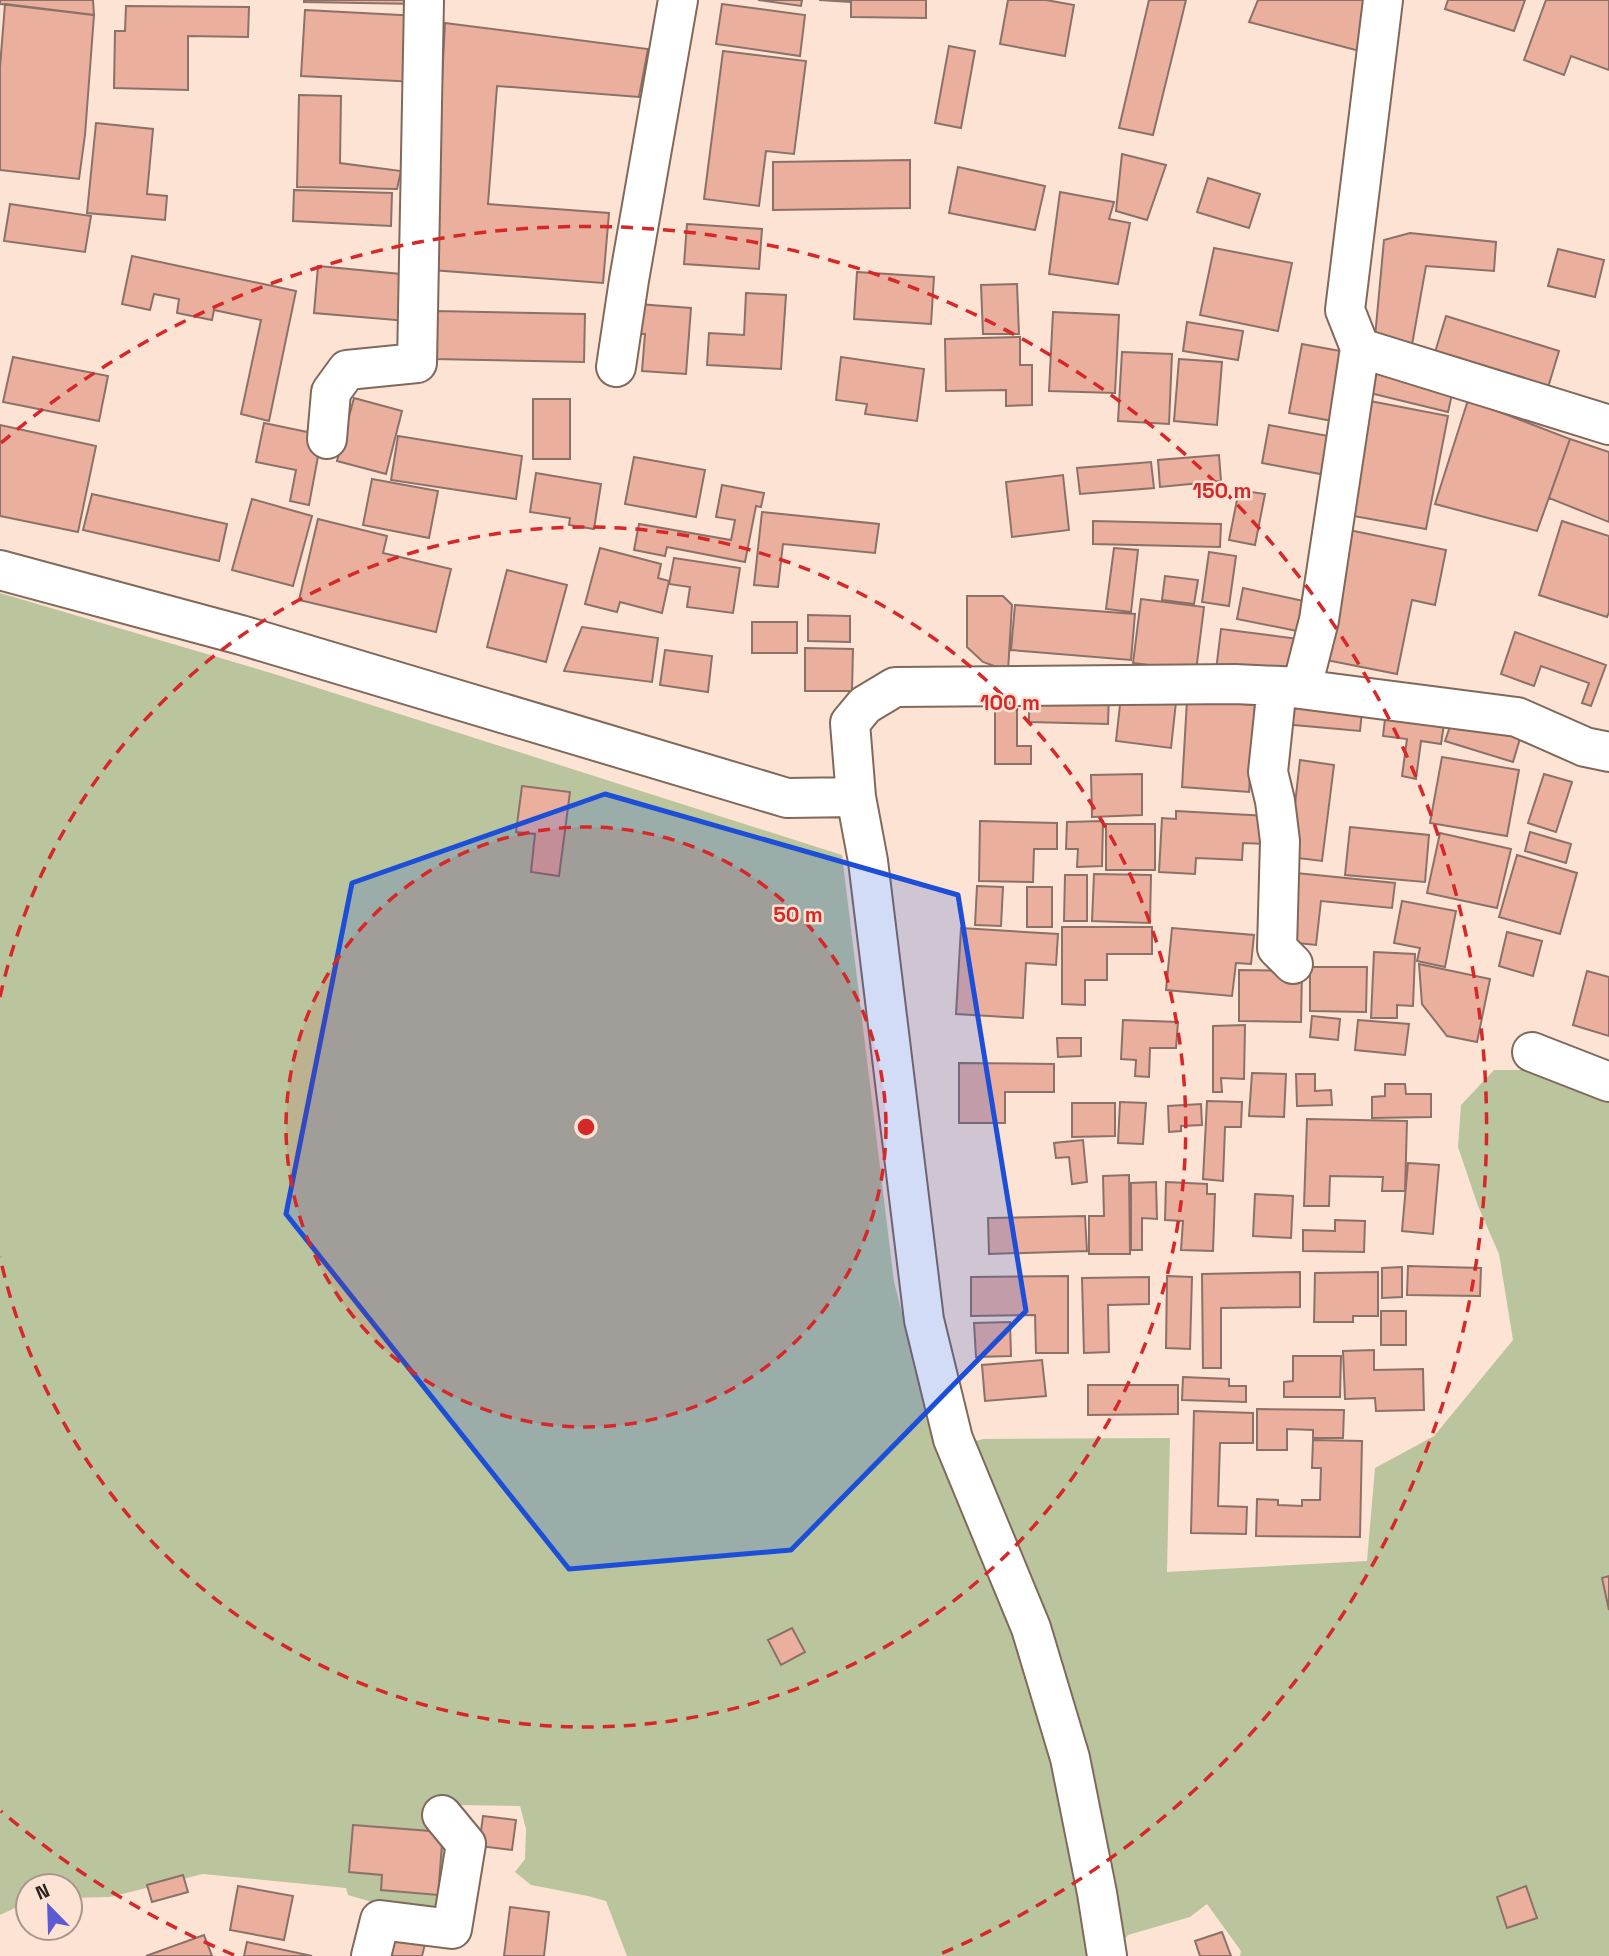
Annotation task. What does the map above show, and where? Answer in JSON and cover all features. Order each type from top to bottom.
[{"type":"street","points":[[327,439],[331,392],[347,370],[417,363],[424,0]]},
{"type":"street","points":[[616,367],[678,0]]},
{"type":"street","points":[[1107,1956],[1070,1758],[1031,1628],[953,1439],[924,1320],[868,861],[856,797],[850,723],[865,705],[895,687],[1235,684],[1302,687],[1319,621],[1360,348],[1345,310],[1383,0]]},
{"type":"street","points":[[1360,348],[1609,425]]},
{"type":"street","points":[[0,570],[241,635],[787,798],[856,797]]},
{"type":"street","points":[[1277,686],[1517,717],[1585,747],[1609,752]]},
{"type":"street","points":[[1277,686],[1268,772],[1280,841],[1277,948],[1293,964]]},
{"type":"street","points":[[1532,1052],[1609,1082]]},
{"type":"street","points":[[371,1956],[380,1920],[452,1929],[466,1844],[442,1815]]},
{"type":"highlighted area","points":[[605,794],[958,895],[1026,1311],[791,1550],[569,1569],[286,1214],[352,883]]},
{"type":"green space","points":[[0,593],[271,673],[842,855],[894,1282],[938,1451],[983,1439],[1170,1438],[1167,1572],[1367,1561],[1375,1468],[1434,1436],[1513,1340],[1499,1254],[1478,1206],[1458,1147],[1461,1105],[1494,1070],[1528,1070],[1609,1099],[1609,1956],[1240,1956],[1241,1951],[1207,1904],[1190,1917],[1128,1935],[1113,1956],[627,1956],[606,1901],[531,1885],[515,1872],[525,1859],[526,1829],[520,1806],[453,1805],[446,1906],[420,1916],[348,1895],[346,1888],[203,1874],[110,1897],[84,1898],[84,1872],[14,1872],[14,1908],[0,1915]]},
{"type":"building","points":[[0,0],[93,0],[94,15],[0,4]]},
{"type":"building","points":[[418,0],[418,4],[304,2]]},
{"type":"building","points":[[758,0],[802,0],[801,6]]},
{"type":"building","points":[[819,0],[926,0],[926,18],[851,17],[851,2]]},
{"type":"building","points":[[1008,0],[1046,0],[1074,5],[1065,56],[1000,44]]},
{"type":"building","points":[[1149,0],[1186,0],[1153,135],[1119,128]]},
{"type":"building","points":[[1258,0],[1378,0],[1371,54],[1249,22]]},
{"type":"building","points":[[1448,0],[1525,0],[1514,31],[1445,9]]},
{"type":"building","points":[[1546,0],[1609,0],[1609,70],[1571,56],[1564,75],[1524,60]]},
{"type":"building","points":[[5,4],[94,15],[79,179],[0,170],[0,67]]},
{"type":"building","points":[[722,4],[805,15],[800,56],[716,44]]},
{"type":"building","points":[[126,6],[249,7],[248,37],[188,36],[188,90],[114,88],[115,31],[125,31]]},
{"type":"building","points":[[305,10],[419,16],[416,82],[301,76]]},
{"type":"building","points":[[445,23],[648,49],[639,97],[497,86],[488,204],[609,213],[603,283],[432,270]]},
{"type":"building","points":[[949,46],[975,51],[961,128],[935,123]]},
{"type":"building","points":[[723,51],[806,61],[794,154],[766,151],[759,206],[704,199]]},
{"type":"building","points":[[299,95],[341,96],[340,163],[401,171],[397,189],[297,187]]},
{"type":"building","points":[[96,123],[153,129],[147,194],[167,196],[165,220],[87,213]]},
{"type":"building","points":[[1122,154],[1166,165],[1147,220],[1116,211]]},
{"type":"building","points":[[910,160],[910,208],[773,210],[773,162]]},
{"type":"building","points":[[958,167],[1045,186],[1035,230],[949,213]]},
{"type":"building","points":[[1208,178],[1260,194],[1249,228],[1197,212]]},
{"type":"building","points":[[294,190],[392,193],[391,226],[293,221]]},
{"type":"building","points":[[1060,192],[1114,202],[1109,219],[1130,223],[1118,284],[1049,274]]},
{"type":"building","points":[[10,204],[91,216],[85,252],[4,241]]},
{"type":"building","points":[[687,224],[762,229],[759,269],[684,264]]},
{"type":"building","points":[[1410,233],[1496,242],[1494,271],[1426,266],[1410,356],[1374,348],[1384,240]]},
{"type":"building","points":[[1214,248],[1292,263],[1278,331],[1200,315]]},
{"type":"building","points":[[1558,249],[1604,260],[1595,297],[1548,286]]},
{"type":"building","points":[[132,256],[296,291],[269,421],[241,414],[261,320],[214,310],[212,320],[177,313],[179,299],[154,294],[150,310],[122,304]]},
{"type":"building","points":[[318,266],[411,275],[407,321],[314,313]]},
{"type":"building","points":[[857,272],[934,277],[931,324],[854,319]]},
{"type":"building","points":[[1017,284],[1019,334],[983,334],[981,285]]},
{"type":"building","points":[[746,293],[786,295],[781,369],[707,365],[709,333],[744,335]]},
{"type":"building","points":[[637,304],[691,308],[686,374],[642,371],[645,334],[635,334]]},
{"type":"building","points":[[434,311],[585,314],[584,362],[433,359]]},
{"type":"building","points":[[1053,312],[1119,315],[1115,393],[1049,391]]},
{"type":"building","points":[[1446,316],[1559,351],[1546,394],[1433,359]]},
{"type":"building","points":[[1187,322],[1243,331],[1238,360],[1183,351]]},
{"type":"building","points":[[1020,337],[1020,365],[1032,365],[1032,405],[1006,406],[1006,390],[946,391],[945,339]]},
{"type":"building","points":[[1302,344],[1351,353],[1338,422],[1289,413]]},
{"type":"building","points":[[1122,352],[1172,354],[1169,424],[1118,421]]},
{"type":"building","points":[[13,357],[108,376],[99,421],[3,402]]},
{"type":"building","points":[[841,357],[924,369],[917,421],[865,414],[867,404],[836,400]]},
{"type":"building","points":[[1179,359],[1222,362],[1217,425],[1174,421]]},
{"type":"building","points":[[1378,363],[1455,381],[1448,412],[1370,393]]},
{"type":"building","points":[[354,398],[402,411],[386,474],[337,461]]},
{"type":"building","points":[[533,399],[570,399],[570,459],[533,459]]},
{"type":"building","points":[[1468,400],[1570,439],[1537,531],[1435,504]]},
{"type":"building","points":[[1370,401],[1448,416],[1426,529],[1348,515]]},
{"type":"building","points":[[264,423],[322,435],[309,505],[290,501],[296,470],[256,462]]},
{"type":"building","points":[[0,425],[96,446],[78,532],[0,516]]},
{"type":"building","points":[[1269,425],[1339,438],[1331,476],[1262,463]]},
{"type":"building","points":[[398,436],[522,456],[516,499],[391,480]]},
{"type":"building","points":[[1570,439],[1609,452],[1609,522],[1549,498]]},
{"type":"building","points":[[1219,455],[1221,481],[1160,487],[1158,460]]},
{"type":"building","points":[[634,457],[705,470],[696,517],[625,504]]},
{"type":"building","points":[[1151,462],[1154,488],[1080,494],[1077,468]]},
{"type":"building","points":[[536,473],[601,484],[594,529],[569,525],[570,518],[530,512]]},
{"type":"building","points":[[1063,475],[1069,530],[1012,537],[1006,482]]},
{"type":"building","points":[[372,479],[438,491],[429,538],[363,525]]},
{"type":"building","points":[[722,485],[764,493],[761,507],[756,506],[745,562],[667,547],[665,556],[634,550],[639,524],[731,540],[735,520],[716,517]]},
{"type":"building","points":[[1239,490],[1265,494],[1255,545],[1229,540]]},
{"type":"building","points":[[92,494],[227,524],[219,561],[83,530]]},
{"type":"building","points":[[252,499],[312,516],[293,586],[232,570]]},
{"type":"building","points":[[762,512],[879,524],[875,553],[783,544],[778,587],[754,585]]},
{"type":"building","points":[[318,519],[387,536],[383,553],[451,569],[436,632],[299,600]]},
{"type":"building","points":[[1093,521],[1221,524],[1220,547],[1093,544]]},
{"type":"building","points":[[1562,521],[1609,536],[1607,617],[1539,595]]},
{"type":"building","points":[[1349,530],[1446,550],[1435,605],[1412,600],[1397,674],[1321,659]]},
{"type":"building","points":[[600,548],[661,564],[658,578],[669,581],[662,613],[620,602],[617,612],[585,604]]},
{"type":"building","points":[[1114,548],[1138,550],[1131,612],[1106,609]]},
{"type":"building","points":[[1209,552],[1236,556],[1229,606],[1202,602]]},
{"type":"building","points":[[674,558],[740,568],[733,613],[687,607],[690,587],[669,584]]},
{"type":"building","points":[[507,570],[567,585],[546,662],[487,647]]},
{"type":"building","points":[[1165,576],[1198,580],[1194,604],[1162,600]]},
{"type":"building","points":[[1243,588],[1313,603],[1307,633],[1237,619]]},
{"type":"building","points":[[967,596],[1003,596],[1012,605],[1008,671],[983,662],[967,647]]},
{"type":"building","points":[[1141,599],[1204,607],[1196,671],[1133,663]]},
{"type":"building","points":[[1015,605],[1135,614],[1131,660],[1011,650]]},
{"type":"building","points":[[808,615],[850,616],[850,642],[808,641]]},
{"type":"building","points":[[752,622],[797,622],[797,653],[752,653]]},
{"type":"building","points":[[582,627],[658,638],[652,682],[564,671]]},
{"type":"building","points":[[1221,629],[1306,640],[1300,682],[1216,671]]},
{"type":"building","points":[[1515,632],[1606,665],[1591,706],[1582,703],[1589,683],[1541,666],[1534,686],[1501,674]]},
{"type":"building","points":[[805,648],[853,649],[852,691],[805,691]]},
{"type":"building","points":[[665,650],[712,656],[708,692],[660,685]]},
{"type":"building","points":[[1029,691],[1109,694],[1108,724],[1029,722]]},
{"type":"building","points":[[1285,694],[1363,701],[1360,731],[1283,724]]},
{"type":"building","points":[[1121,696],[1176,702],[1171,748],[1116,741]]},
{"type":"building","points":[[1187,700],[1255,705],[1249,792],[1182,787]]},
{"type":"building","points":[[1387,703],[1446,711],[1441,744],[1421,741],[1416,779],[1402,776],[1407,739],[1383,736]]},
{"type":"building","points":[[995,709],[1017,709],[1017,746],[1031,746],[1031,764],[995,764]]},
{"type":"building","points":[[1455,712],[1522,732],[1513,762],[1445,741]]},
{"type":"building","points":[[1442,757],[1519,770],[1507,836],[1430,823]]},
{"type":"building","points":[[1300,760],[1334,765],[1322,861],[1289,857]]},
{"type":"building","points":[[1142,774],[1142,815],[1092,817],[1091,775]]},
{"type":"building","points":[[1544,774],[1572,782],[1556,832],[1528,823]]},
{"type":"building","points":[[522,786],[570,792],[559,876],[531,872],[535,834],[516,832]]},
{"type":"building","points":[[1176,811],[1268,816],[1267,844],[1243,843],[1242,860],[1196,858],[1195,874],[1159,872],[1162,818],[1176,819]]},
{"type":"building","points":[[980,821],[1057,823],[1057,849],[1034,849],[1033,882],[979,881]]},
{"type":"building","points":[[1103,821],[1102,866],[1077,867],[1078,849],[1066,849],[1067,822]]},
{"type":"building","points":[[1106,824],[1155,824],[1155,870],[1106,870]]},
{"type":"building","points":[[1350,827],[1429,835],[1425,882],[1345,875]]},
{"type":"building","points":[[1530,832],[1571,844],[1566,863],[1525,851]]},
{"type":"building","points":[[1440,833],[1511,849],[1497,908],[1427,893]]},
{"type":"building","points":[[1517,855],[1577,873],[1560,934],[1499,917]]},
{"type":"building","points":[[1296,873],[1395,883],[1392,908],[1321,901],[1316,945],[1288,942]]},
{"type":"building","points":[[1094,874],[1151,875],[1150,923],[1092,921]]},
{"type":"building","points":[[1065,875],[1087,875],[1087,921],[1064,921]]},
{"type":"building","points":[[977,886],[1003,887],[1001,926],[975,925]]},
{"type":"building","points":[[1027,887],[1052,887],[1052,927],[1027,927]]},
{"type":"building","points":[[1402,901],[1456,911],[1445,967],[1417,961],[1420,948],[1394,943]]},
{"type":"building","points":[[1062,927],[1152,927],[1152,954],[1107,954],[1107,980],[1085,980],[1085,1005],[1062,1004]]},
{"type":"building","points":[[961,928],[1058,934],[1056,965],[1026,963],[1023,1018],[956,1014]]},
{"type":"building","points":[[1172,928],[1254,935],[1251,964],[1236,963],[1232,996],[1166,990]]},
{"type":"building","points":[[1507,932],[1542,941],[1533,976],[1499,966]]},
{"type":"building","points":[[1374,952],[1415,954],[1413,1006],[1397,1005],[1397,1018],[1371,1018]]},
{"type":"building","points":[[1419,964],[1490,979],[1477,1042],[1447,1036],[1422,1004]]},
{"type":"building","points":[[1310,967],[1367,967],[1366,1012],[1310,1011]]},
{"type":"building","points":[[1239,970],[1302,971],[1301,1022],[1239,1021]]},
{"type":"building","points":[[1587,971],[1609,977],[1609,1036],[1573,1025]]},
{"type":"building","points":[[1312,1016],[1340,1019],[1338,1040],[1310,1037]]},
{"type":"building","points":[[1123,1020],[1178,1022],[1176,1048],[1150,1048],[1149,1077],[1135,1076],[1136,1060],[1121,1059]]},
{"type":"building","points":[[1358,1020],[1409,1024],[1405,1055],[1355,1050]]},
{"type":"building","points":[[1245,1025],[1244,1079],[1221,1078],[1222,1092],[1213,1092],[1213,1026]]},
{"type":"building","points":[[1057,1038],[1081,1038],[1081,1056],[1058,1057]]},
{"type":"building","points":[[959,1063],[1054,1064],[1054,1092],[1005,1092],[1005,1123],[959,1123]]},
{"type":"building","points":[[1252,1073],[1286,1074],[1284,1117],[1249,1116]]},
{"type":"building","points":[[1296,1074],[1315,1074],[1315,1091],[1331,1090],[1332,1105],[1297,1106]]},
{"type":"building","points":[[1385,1084],[1405,1084],[1406,1094],[1431,1094],[1431,1117],[1372,1118],[1372,1097],[1385,1096]]},
{"type":"building","points":[[1207,1101],[1242,1102],[1241,1127],[1225,1127],[1223,1181],[1203,1179]]},
{"type":"building","points":[[1120,1102],[1146,1103],[1143,1144],[1118,1143]]},
{"type":"building","points":[[1072,1103],[1115,1103],[1115,1136],[1072,1137]]},
{"type":"building","points":[[1201,1104],[1202,1125],[1181,1126],[1181,1131],[1169,1132],[1168,1106]]},
{"type":"building","points":[[1307,1119],[1407,1121],[1405,1191],[1382,1191],[1383,1177],[1330,1176],[1329,1206],[1304,1206]]},
{"type":"building","points":[[1083,1140],[1087,1182],[1072,1184],[1069,1157],[1056,1158],[1054,1143]]},
{"type":"building","points":[[1408,1163],[1439,1165],[1433,1234],[1402,1231]]},
{"type":"building","points":[[1129,1175],[1130,1254],[1089,1254],[1089,1216],[1104,1216],[1103,1176]]},
{"type":"building","points":[[1156,1182],[1157,1219],[1142,1218],[1142,1250],[1131,1250],[1131,1183]]},
{"type":"building","points":[[1166,1182],[1207,1184],[1207,1194],[1215,1194],[1213,1251],[1181,1250],[1183,1221],[1165,1220]]},
{"type":"building","points":[[1255,1194],[1293,1196],[1291,1238],[1253,1236]]},
{"type":"building","points":[[1085,1216],[1087,1251],[989,1254],[988,1218]]},
{"type":"building","points":[[1335,1220],[1365,1221],[1364,1252],[1303,1251],[1303,1230],[1335,1231]]},
{"type":"building","points":[[1408,1266],[1481,1268],[1480,1296],[1407,1295]]},
{"type":"building","points":[[1402,1267],[1402,1297],[1382,1298],[1382,1268]]},
{"type":"building","points":[[1300,1272],[1300,1307],[1221,1308],[1221,1368],[1203,1368],[1202,1274]]},
{"type":"building","points":[[1378,1272],[1378,1316],[1353,1316],[1353,1322],[1314,1322],[1315,1273]]},
{"type":"building","points":[[1068,1276],[1068,1353],[1036,1353],[1035,1315],[971,1316],[971,1277]]},
{"type":"building","points":[[1167,1276],[1192,1277],[1190,1349],[1166,1348]]},
{"type":"building","points":[[1149,1277],[1149,1304],[1108,1305],[1109,1352],[1084,1353],[1082,1278]]},
{"type":"building","points":[[1381,1311],[1406,1311],[1406,1345],[1381,1345]]},
{"type":"building","points":[[1010,1322],[1011,1356],[976,1357],[974,1323]]},
{"type":"building","points":[[1374,1350],[1374,1370],[1423,1369],[1424,1410],[1376,1411],[1375,1398],[1345,1399],[1343,1351]]},
{"type":"building","points":[[1293,1356],[1341,1356],[1340,1397],[1284,1397],[1284,1382],[1293,1381]]},
{"type":"building","points":[[1042,1360],[1046,1396],[985,1401],[982,1365]]},
{"type":"building","points":[[1183,1377],[1229,1379],[1229,1386],[1246,1386],[1246,1402],[1182,1400]]},
{"type":"building","points":[[1088,1385],[1178,1385],[1178,1414],[1088,1415]]},
{"type":"building","points":[[1257,1409],[1344,1410],[1343,1438],[1313,1438],[1313,1430],[1287,1429],[1287,1450],[1257,1450]]},
{"type":"building","points":[[1194,1411],[1253,1413],[1253,1443],[1220,1443],[1218,1506],[1247,1507],[1246,1534],[1191,1533]]},
{"type":"building","points":[[1313,1440],[1362,1441],[1360,1537],[1256,1536],[1257,1499],[1278,1500],[1278,1505],[1302,1506],[1302,1500],[1320,1500],[1321,1468],[1312,1468]]},
{"type":"building","points":[[1609,1576],[1609,1610],[1602,1578]]},
{"type":"building","points":[[792,1628],[805,1652],[781,1665],[768,1640]]},
{"type":"building","points":[[483,1816],[516,1820],[512,1850],[479,1846]]},
{"type":"building","points":[[353,1825],[443,1832],[438,1895],[381,1890],[382,1875],[349,1872]]},
{"type":"building","points":[[183,1875],[188,1892],[152,1902],[147,1885]]},
{"type":"building","points":[[238,1886],[293,1896],[284,1940],[230,1930]]},
{"type":"building","points":[[1526,1886],[1537,1918],[1507,1928],[1497,1897]]},
{"type":"building","points":[[510,1907],[549,1912],[544,1956],[504,1956]]},
{"type":"building","points":[[388,1927],[427,1936],[422,1956],[381,1956]]},
{"type":"building","points":[[1222,1932],[1231,1956],[1200,1956],[1195,1941]]},
{"type":"building","points":[[204,1935],[212,1956],[146,1956]]},
{"type":"building","points":[[247,1942],[312,1956],[244,1956]]}]
